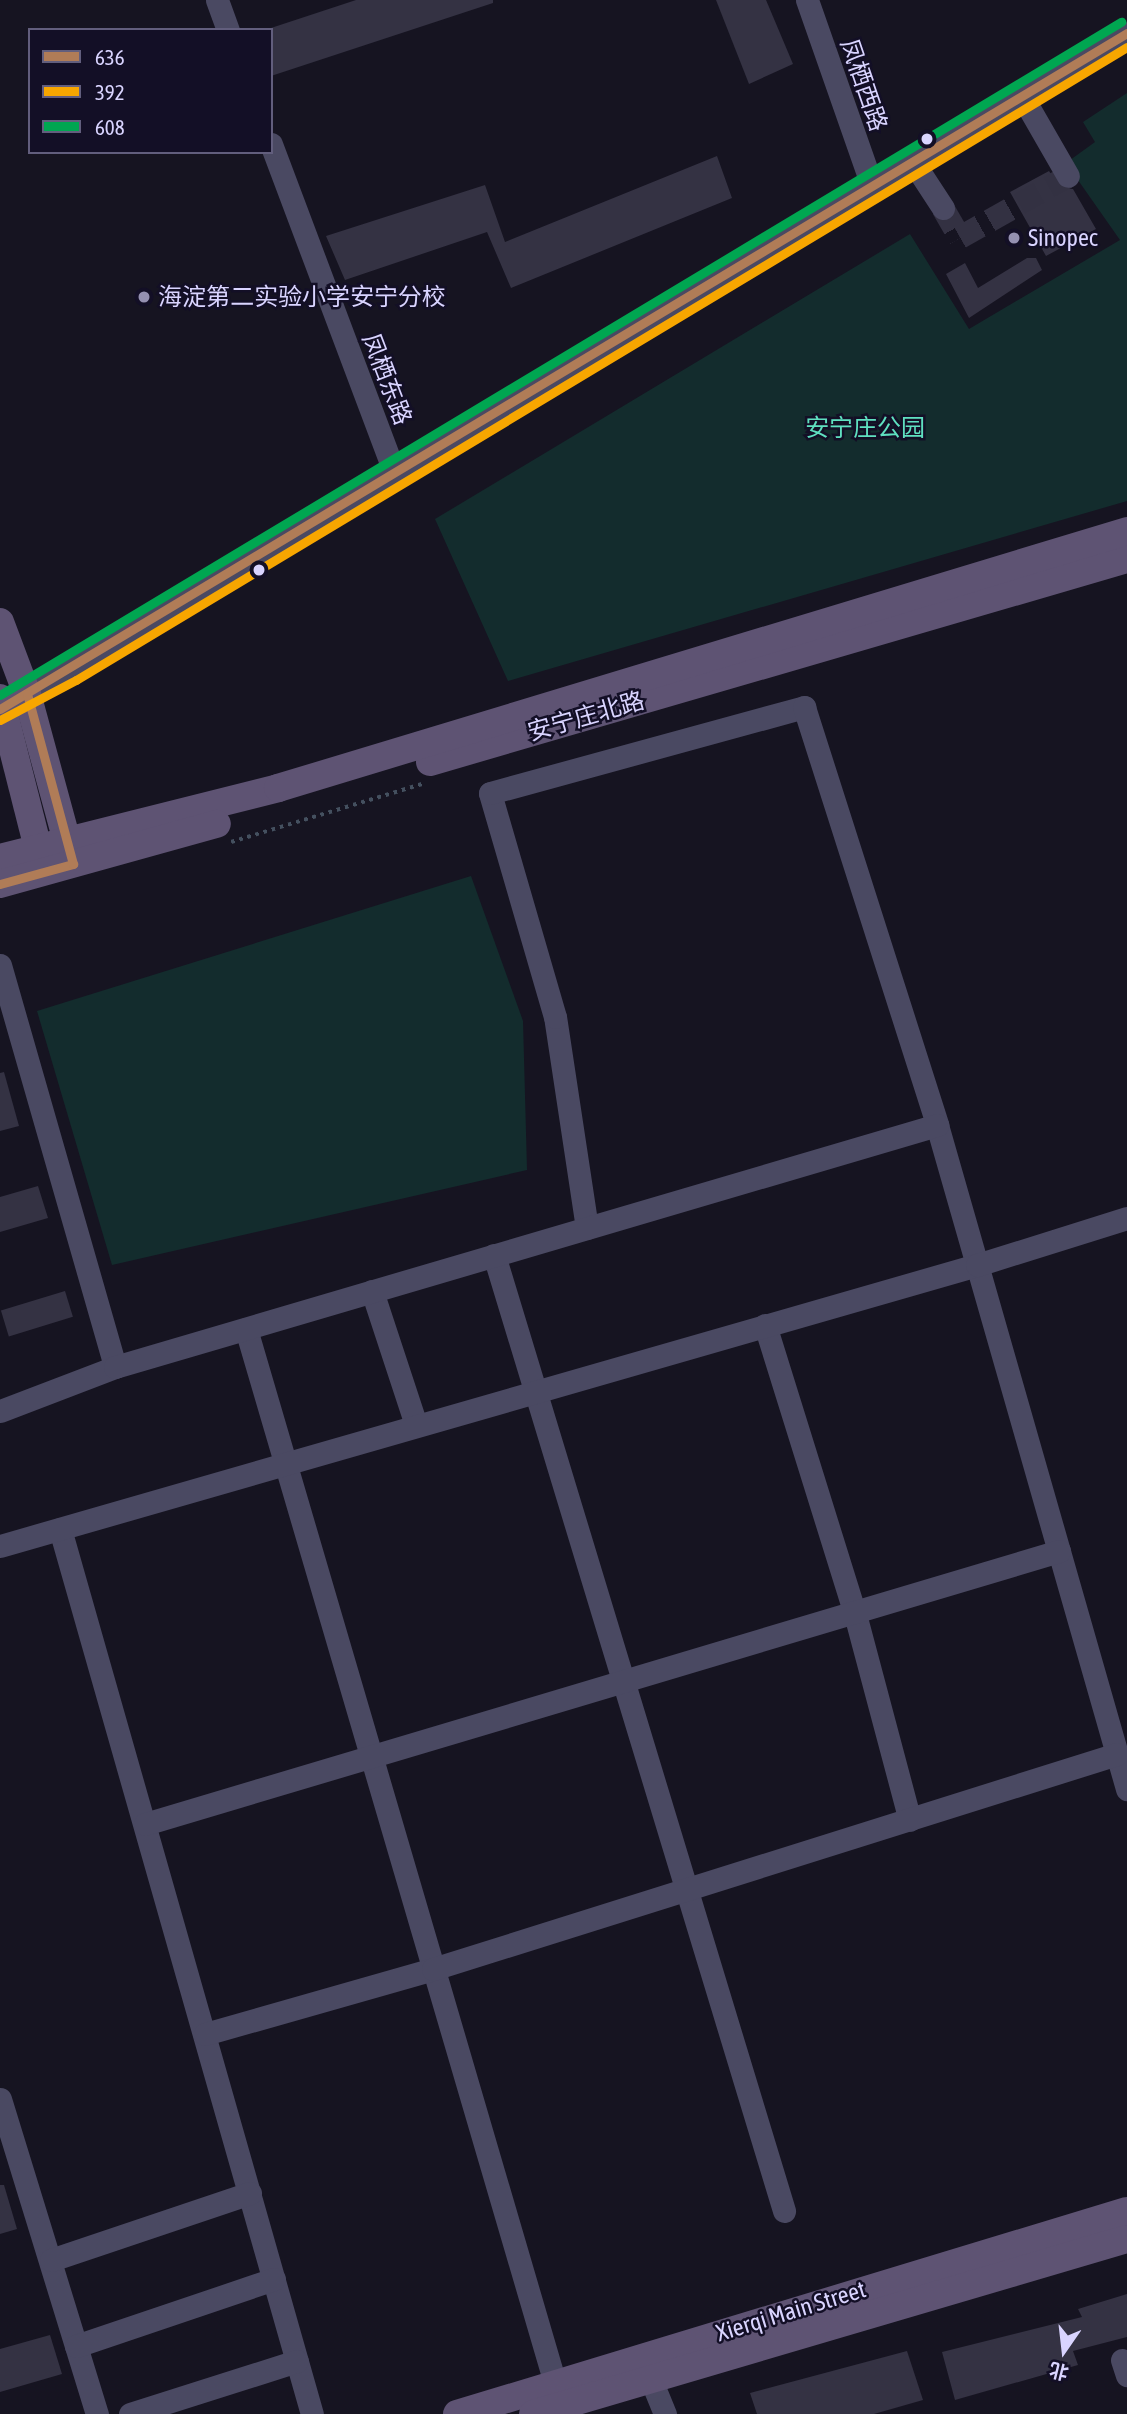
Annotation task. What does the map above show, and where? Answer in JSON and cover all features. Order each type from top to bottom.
[{"type":"main road","name":"安宁庄北路","points":[[71,853],[1127,531]]},
{"type":"main road","name":"安宁庄北路","points":[[41,861],[1127,559]]},
{"type":"main road","points":[[0,622],[8,702],[41,861]]},
{"type":"main road","points":[[8,702],[71,853]]},
{"type":"main road","points":[[0,858],[41,861]]},
{"type":"main road","points":[[0,884],[41,861]]},
{"type":"main road","name":"Xierqi Main Street","points":[[533,2414],[645,2367],[1127,2211]]},
{"type":"main road","name":"Xierqi Main Street","points":[[457,2414],[555,2383],[645,2367],[1127,2239]]},
{"type":"street","points":[[217,0],[227,28]]},
{"type":"street","name":"凤栖西路","points":[[807,0],[872,186]]},
{"type":"street","points":[[8,702],[395,474],[1127,33]]},
{"type":"street","points":[[1022,96],[1068,176]]},
{"type":"street","name":"凤栖东路","points":[[273,149],[395,474]]},
{"type":"street","points":[[913,162],[943,208]]},
{"type":"street","points":[[587,1228],[555,1017],[491,793],[804,707],[937,1125],[1127,1788]]},
{"type":"street","points":[[0,965],[115,1367]]},
{"type":"street","points":[[0,1411],[115,1367],[937,1125]]},
{"type":"street","points":[[0,1546],[977,1265],[1127,1218]]},
{"type":"street","points":[[495,1255],[784,2211]]},
{"type":"street","points":[[372,1291],[416,1425]]},
{"type":"street","points":[[765,1325],[855,1614],[910,1820]]},
{"type":"street","points":[[246,1329],[555,2383]]},
{"type":"street","points":[[60,1529],[312,2414]]},
{"type":"street","points":[[145,1824],[624,1684],[1059,1551]]},
{"type":"street","points":[[205,2034],[433,1969],[1117,1754]]},
{"type":"street","points":[[0,2099],[8,2150],[51,2260],[97,2414]]},
{"type":"street","points":[[51,2260],[250,2193]]},
{"type":"street","points":[[76,2346],[274,2279]]},
{"type":"street","points":[[130,2414],[297,2361]]},
{"type":"street","points":[[645,2367],[665,2414]]},
{"type":"green space","name":"安宁庄公园","points":[[1127,93],[1127,501],[508,681],[435,519],[910,234],[969,329],[1120,240],[1066,163],[1095,142],[1083,122]]},
{"type":"green space","points":[[471,876],[523,1021],[527,1170],[112,1265],[37,1011]]},
{"type":"building","points":[[356,0],[493,0],[493,3],[273,75],[271,28]]},
{"type":"building","points":[[716,0],[766,0],[793,64],[749,84]]},
{"type":"building","points":[[717,156],[732,198],[511,288],[487,232],[345,280],[326,236],[485,185],[505,242]]},
{"type":"building","points":[[1049,171],[1060,188],[1073,189],[1096,229],[1046,256],[1010,192]]},
{"type":"building","points":[[1027,258],[1036,258],[1042,270],[969,318],[946,274],[965,263],[978,288]]},
{"type":"building","points":[[4,1072],[19,1126],[0,1131],[0,1073]]},
{"type":"building","points":[[38,1186],[48,1218],[0,1232],[0,1197]]},
{"type":"building","points":[[65,1291],[73,1317],[9,1336],[1,1311]]},
{"type":"building","points":[[0,2185],[4,2185],[17,2229],[0,2234]]},
{"type":"building","points":[[1127,2294],[1127,2337],[1073,2351],[1078,2365],[955,2400],[942,2352],[1082,2317],[1078,2309]]},
{"type":"building","points":[[50,2335],[62,2374],[0,2392],[0,2349]]},
{"type":"building","points":[[907,2351],[923,2400],[874,2414],[757,2414],[750,2393]]},
{"type":"tunnel","points":[[943,208],[960,237],[1068,176]]},
{"type":"transit line","name":"608","points":[[0,695],[1121,22]]},
{"type":"transit line","name":"636","points":[[0,709],[1127,33]]},
{"type":"transit line","name":"392","points":[[0,720],[76,680],[1127,47]]},
{"type":"transit line","name":"636","points":[[0,884],[73,864],[27,694]]},
{"type":"place","name":"Sinopec","points":[[1014,238]]},
{"type":"place","name":"海淀第二实验小学安宁分校","points":[[144,297]]}]
